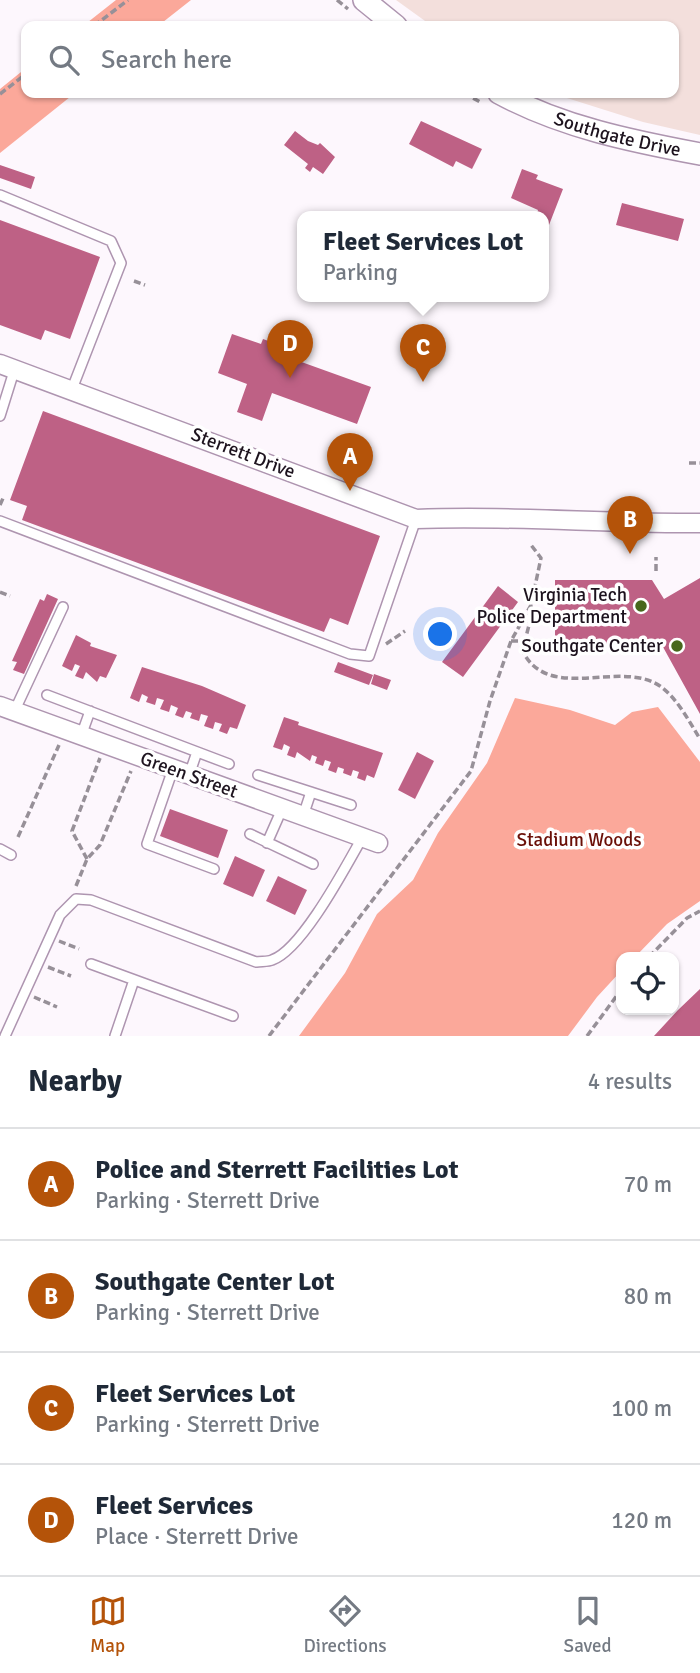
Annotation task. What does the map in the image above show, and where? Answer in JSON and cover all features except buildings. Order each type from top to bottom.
[{"type":"street","points":[[364,0],[390,21]]},
{"type":"street","name":"Southgate Drive","points":[[510,98],[587,129],[700,154]]},
{"type":"street","name":"Sterrett Drive","points":[[8,366],[416,519],[482,516],[554,521],[700,523]]},
{"type":"street","name":"Green Street","points":[[7,709],[370,841]]},
{"type":"lane","points":[[0,195],[111,241],[121,263],[72,389]]},
{"type":"lane","points":[[0,416],[8,366]]},
{"type":"lane","points":[[0,521],[349,654],[369,656],[416,519]]},
{"type":"lane","points":[[7,709],[63,607]]},
{"type":"lane","points":[[47,695],[229,764]]},
{"type":"lane","points":[[73,733],[90,711]]},
{"type":"lane","points":[[197,752],[181,772],[147,844],[214,869]]},
{"type":"lane","points":[[258,775],[351,805]]},
{"type":"lane","points":[[303,816],[311,792]]},
{"type":"lane","points":[[267,843],[282,808]]},
{"type":"lane","points":[[250,834],[313,864]]},
{"type":"lane","points":[[5,1036],[51,937],[69,904],[76,899],[91,900],[256,962],[273,960],[289,947],[321,908],[370,841]]},
{"type":"lane","points":[[0,849],[11,855]]},
{"type":"lane","points":[[91,964],[233,1016]]},
{"type":"lane","points":[[115,1036],[134,980]]},
{"type":"path","points":[[101,21],[128,0]]},
{"type":"path","points":[[0,94],[21,78]]},
{"type":"path","points":[[134,281],[145,285]]},
{"type":"path","points":[[689,463],[699,464]]},
{"type":"path","points":[[0,505],[4,496]]},
{"type":"path","points":[[531,545],[541,558],[531,606],[532,621],[525,632],[523,652],[540,673],[554,677],[635,678],[658,684],[670,695],[700,739]]},
{"type":"path","points":[[656,557],[656,571]]},
{"type":"path","points":[[0,592],[10,596]]},
{"type":"path","points":[[269,1036],[471,771],[490,701],[511,641],[531,606]]},
{"type":"path","points":[[511,641],[524,641]]},
{"type":"path","points":[[543,642],[554,642]]},
{"type":"path","points":[[18,837],[73,733]]},
{"type":"path","points":[[87,859],[72,831],[105,744]]},
{"type":"path","points":[[69,904],[87,859],[100,845],[137,756]]},
{"type":"path","points":[[394,857],[401,863]]},
{"type":"path","points":[[654,952],[687,918],[700,911]]},
{"type":"path","points":[[51,937],[79,950]]},
{"type":"path","points":[[39,963],[71,976]]},
{"type":"path","points":[[25,994],[57,1007]]},
{"type":"path","points":[[587,1036],[616,997]]},
{"type":"shaded area","points":[[396,0],[700,0],[700,135],[643,122],[567,98],[679,98],[679,21],[425,21]]},
{"type":"green space","points":[[116,0],[191,0],[164,21],[89,21]]},
{"type":"green space","points":[[21,72],[21,98],[69,98],[0,153],[0,89]]},
{"type":"green space","name":"Stadium Woods","points":[[515,698],[570,710],[615,725],[632,712],[658,707],[700,762],[700,901],[667,924],[640,952],[616,952],[616,976],[568,1036],[299,1036],[345,973],[377,914],[413,880],[438,833],[487,763]]},
{"type":"place","name":"Fleet Services","points":[[290,378]]},
{"type":"place","name":"Fleet Services Lot","points":[[423,382]]},
{"type":"place","name":"Police and Sterrett Facilities Lot","points":[[350,491]]},
{"type":"place","name":"Southgate Center Lot","points":[[630,554]]},
{"type":"place","name":"Virginia Tech Police Department","points":[[641,606]]},
{"type":"place","name":"Southgate Center","points":[[677,646]]}]
